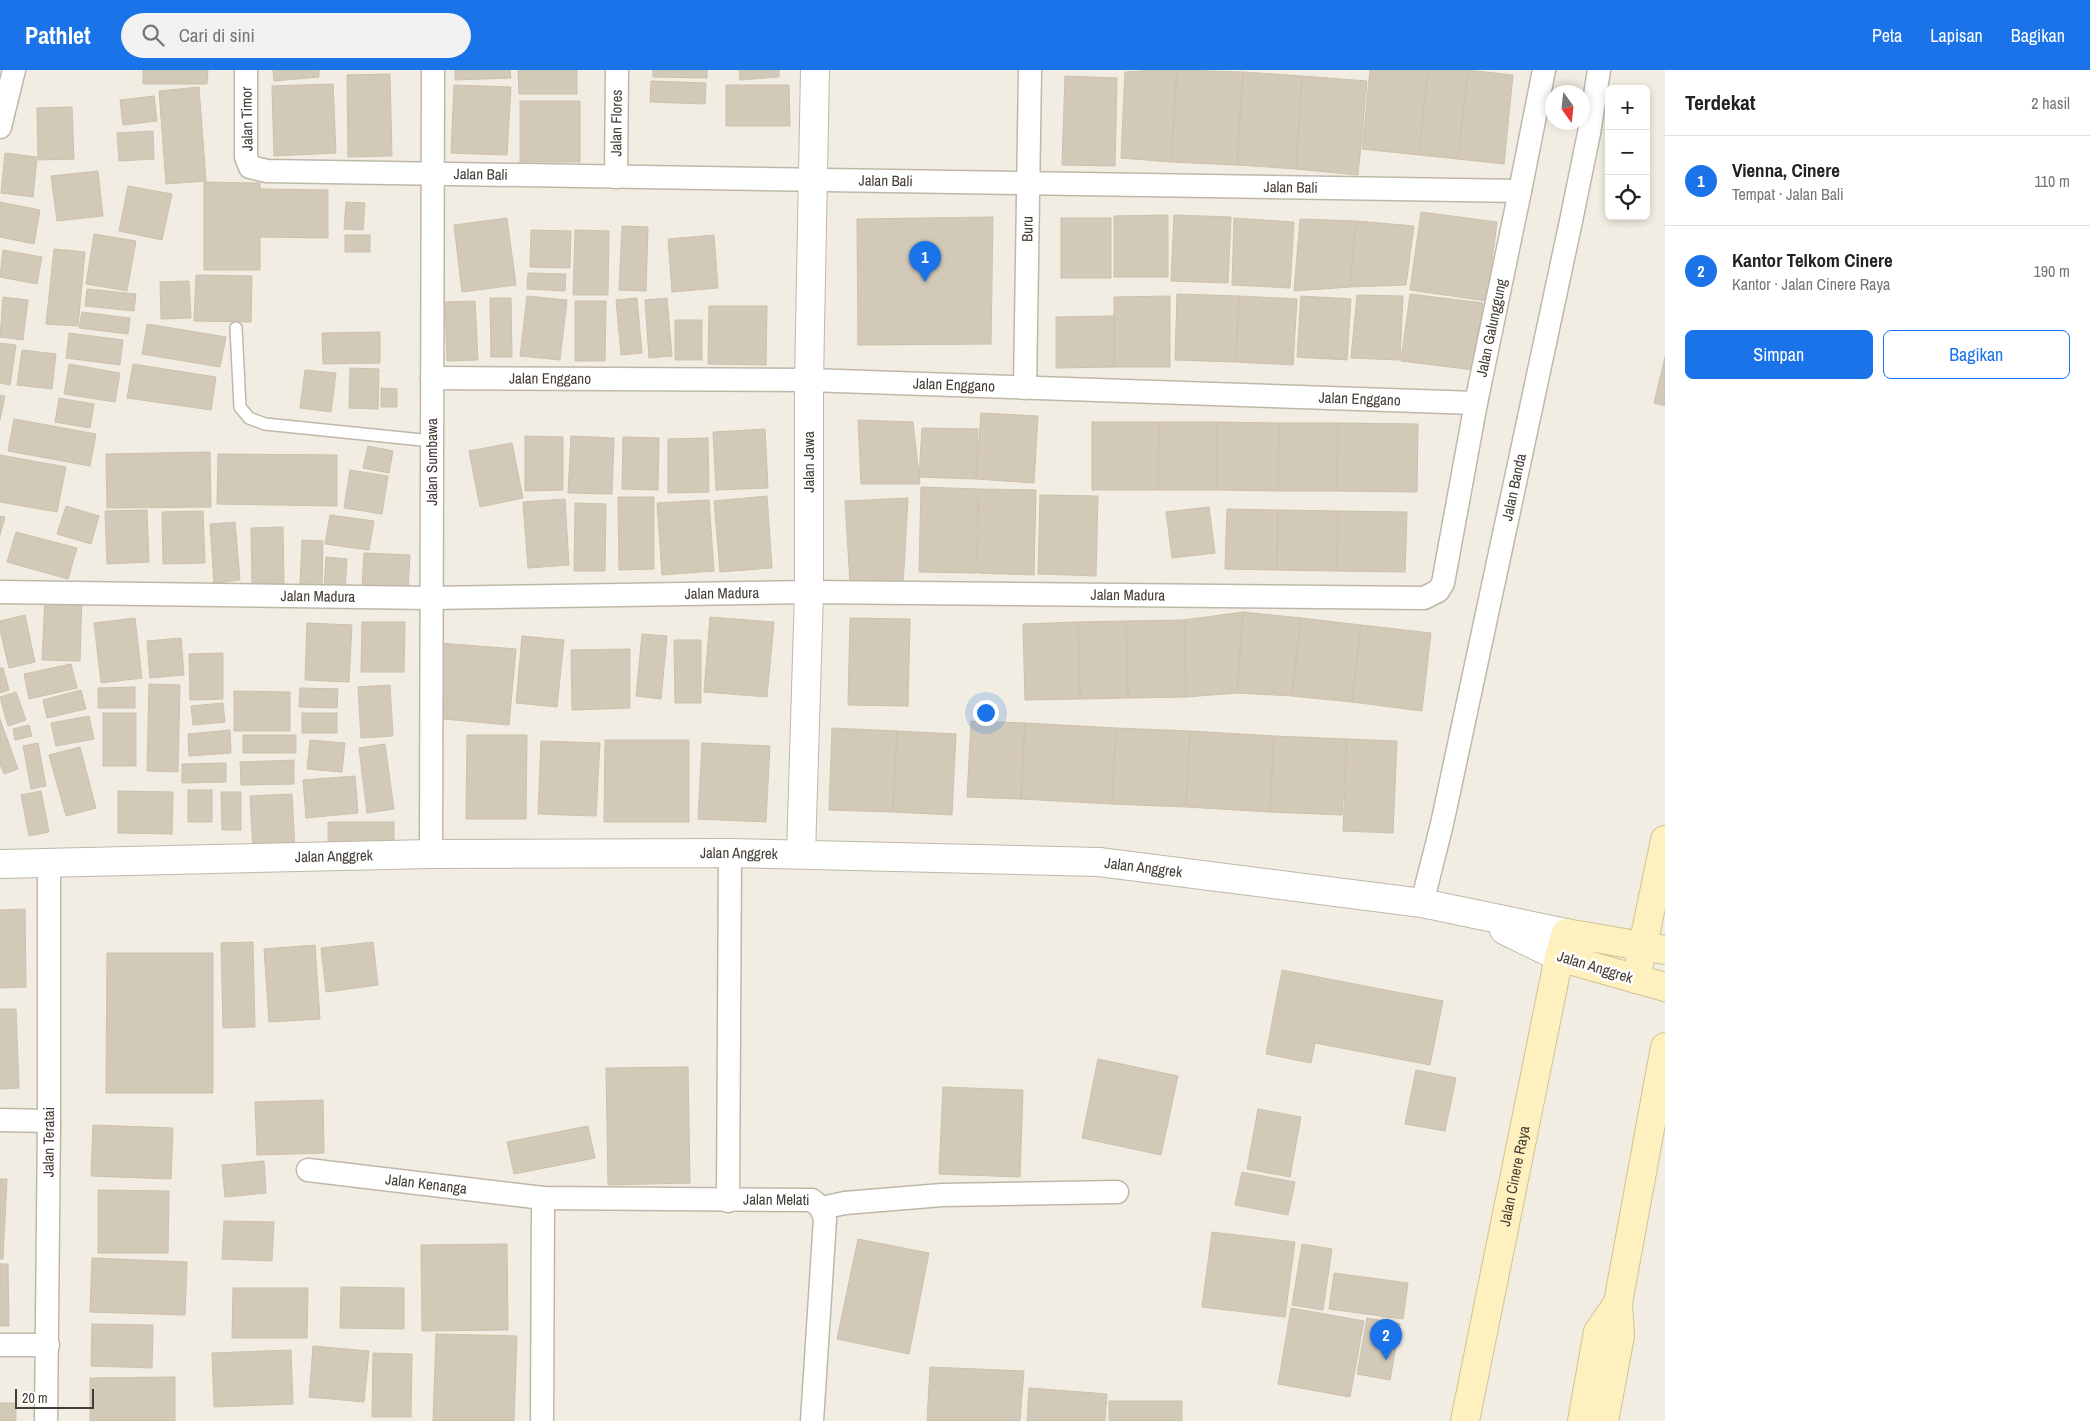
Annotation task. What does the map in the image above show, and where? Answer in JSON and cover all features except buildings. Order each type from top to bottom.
[{"type":"main road","points":[[1636,979],[1653,948],[1665,840]]},
{"type":"main road","name":"Jalan Anggrek","points":[[1562,945],[1653,948]]},
{"type":"main road","name":"Jalan Anggrek","points":[[1562,945],[1636,979],[1665,987]]},
{"type":"main road","name":"Jalan Cinere Raya","points":[[1465,1421],[1562,945]]},
{"type":"main road","points":[[1604,1421],[1620,1336],[1618,1303],[1665,1047]]},
{"type":"main road","points":[[1582,1421],[1598,1332],[1618,1303]]},
{"type":"street","points":[[0,127],[14,70]]},
{"type":"street","name":"Jalan Timor","points":[[246,70],[246,157],[250,167]]},
{"type":"street","name":"Jalan Sumbawa","points":[[431,854],[433,70]]},
{"type":"street","name":"Jalan Flores","points":[[616,177],[617,70]]},
{"type":"street","name":"Jalan Jawa","points":[[801,854],[809,592],[809,380],[816,70]]},
{"type":"street","name":"Buru","points":[[1025,388],[1030,70]]},
{"type":"street","name":"Jalan Galunggung","points":[[1442,587],[1476,403],[1544,70]]},
{"type":"street","name":"Jalan Banda","points":[[1422,903],[1444,814],[1569,231],[1589,133],[1599,70]]},
{"type":"street","name":"Jalan Bali","points":[[250,167],[267,171],[1520,191]]},
{"type":"street","name":"Jalan Enggano","points":[[432,378],[809,380],[1476,403]]},
{"type":"street","name":"Jalan Madura","points":[[0,592],[431,598],[809,592],[1424,598],[1442,587]]},
{"type":"street","points":[[728,1201],[730,853]]},
{"type":"street","name":"Jalan Anggrek","points":[[0,864],[431,854],[730,853],[1099,862],[1422,903],[1474,915],[1562,945]]},
{"type":"street","name":"Jalan Teratai","points":[[46,1421],[49,1121],[48,864]]},
{"type":"street","points":[[0,1120],[49,1121]]},
{"type":"street","name":"Jalan Kenanga","points":[[308,1170],[543,1198]]},
{"type":"street","points":[[821,1208],[845,1203],[942,1195],[1117,1192]]},
{"type":"street","points":[[542,1421],[543,1198]]},
{"type":"street","name":"Jalan Melati","points":[[543,1198],[728,1201],[812,1200],[821,1208],[825,1220],[812,1421]]},
{"type":"street","points":[[0,1345],[48,1345]]},
{"type":"lane","points":[[236,328],[240,407],[249,418],[265,424],[432,441]]},
{"type":"place","name":"Vienna, Cinere","points":[[925,282]]},
{"type":"place","name":"Kantor Telkom Cinere","points":[[1386,1360]]}]
